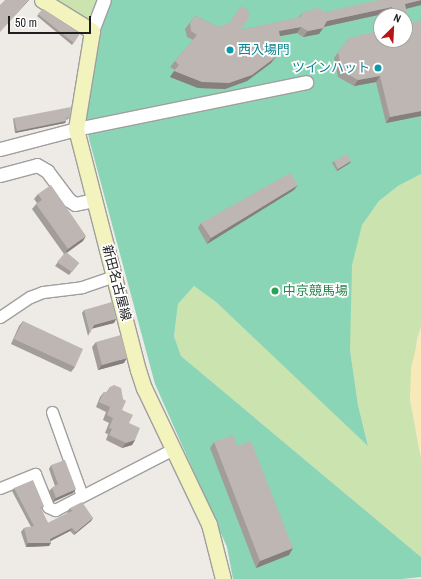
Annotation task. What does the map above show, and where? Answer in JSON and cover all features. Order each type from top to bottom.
[{"type":"main road","points":[[42,0],[92,31]]},
{"type":"main road","name":"新田名古屋線","points":[[92,31],[76,129],[144,388],[210,524],[223,579]]},
{"type":"street","points":[[92,31],[104,0]]},
{"type":"street","points":[[0,149],[76,129],[306,82]]},
{"type":"street","points":[[0,175],[37,165],[47,171],[69,200],[74,204],[94,200]]},
{"type":"street","points":[[0,316],[30,297],[43,292],[82,287],[114,276]]},
{"type":"street","points":[[52,412],[82,496]]},
{"type":"street","points":[[0,488],[35,474],[51,509],[82,496],[173,449]]},
{"type":"green space","points":[[48,0],[100,0],[91,20],[84,22]]},
{"type":"green space","name":"中京競馬場","points":[[111,0],[421,0],[421,174],[398,186],[379,201],[362,225],[352,265],[350,350],[358,405],[368,446],[216,302],[194,286],[178,304],[174,336],[181,356],[421,557],[421,577],[402,579],[233,579],[227,547],[155,384],[89,139],[85,108],[99,27]]},
{"type":"green space","points":[[421,174],[421,327],[417,339],[410,399],[421,458],[421,557],[181,356],[174,336],[178,304],[194,286],[216,302],[368,445],[358,405],[350,350],[349,296],[353,253],[362,225],[379,201],[398,186]]},
{"type":"sand","points":[[421,327],[421,458],[410,399],[411,368]]},
{"type":"building","points":[[5,0],[28,0],[0,32],[0,5]]},
{"type":"building","points":[[379,0],[421,0],[405,4],[406,8],[373,8],[373,11],[327,21],[323,28],[308,31],[301,27],[279,31],[282,46],[276,57],[252,75],[229,83],[202,82],[174,71],[179,65],[175,61],[197,35],[191,31],[190,23],[195,16],[219,27],[230,22],[241,6],[248,10],[250,16],[241,30],[300,17],[303,12],[318,8],[325,12]]},
{"type":"building","points":[[43,9],[80,33],[74,43],[38,14]]},
{"type":"building","points":[[421,21],[421,111],[390,117],[380,76],[358,80],[342,71],[338,52],[349,38],[373,32],[373,48],[413,48],[413,22]]},
{"type":"building","points":[[71,107],[70,117],[66,118],[66,121],[17,131],[14,118]]},
{"type":"building","points":[[347,154],[351,161],[338,169],[334,161]]},
{"type":"building","points":[[290,173],[298,185],[211,238],[201,223]]},
{"type":"building","points":[[51,185],[86,236],[68,249],[36,204],[42,200],[38,194]]},
{"type":"building","points":[[66,252],[79,263],[72,272],[57,262]]},
{"type":"building","points":[[112,302],[116,319],[94,325],[90,333],[84,310]]},
{"type":"building","points":[[23,321],[83,349],[75,367],[14,339]]},
{"type":"building","points":[[121,335],[127,358],[102,365],[96,342]]},
{"type":"building","points":[[114,385],[121,388],[123,399],[126,401],[122,410],[133,415],[129,423],[140,428],[135,440],[126,443],[109,435],[112,429],[109,428],[113,418],[107,415],[110,407],[99,402],[104,392],[107,393],[110,387]]},
{"type":"building","points":[[233,435],[237,446],[251,441],[293,548],[260,561],[214,442]]},
{"type":"building","points":[[65,460],[76,489],[56,498],[52,488],[58,484],[51,465]]},
{"type":"building","points":[[33,480],[44,506],[40,508],[48,523],[72,511],[70,508],[82,502],[93,518],[76,532],[72,528],[50,539],[51,543],[28,543],[24,528],[34,526],[14,488]]},
{"type":"place","name":"西入場門","points":[[230,50]]},
{"type":"place","name":"ツインハット","points":[[378,68]]},
{"type":"place","name":"中京競馬場","points":[[275,291]]}]
